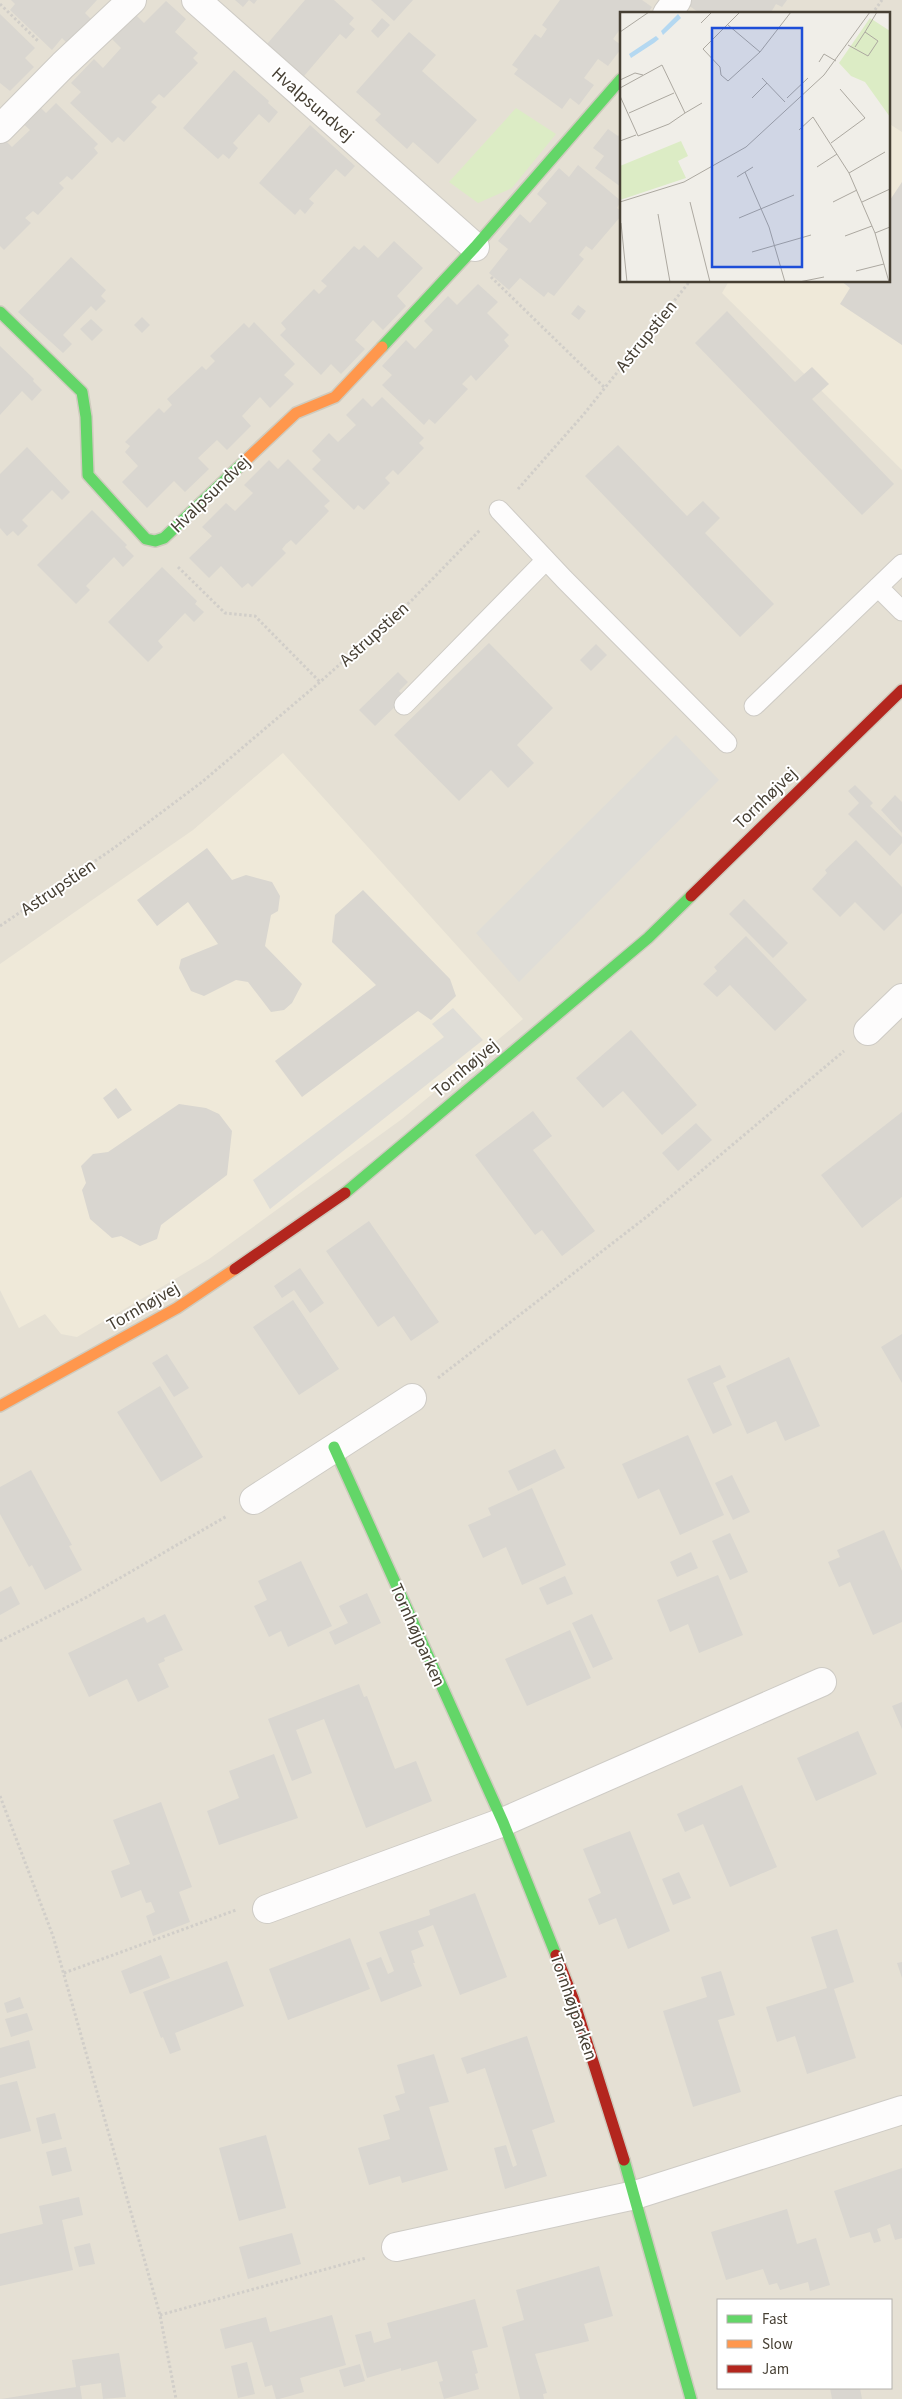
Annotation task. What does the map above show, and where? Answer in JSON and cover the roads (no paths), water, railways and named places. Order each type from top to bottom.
[{"type":"street","points":[[0,129],[62,65],[132,0]]},
{"type":"street","name":"Hvalpsundvej","points":[[196,0],[471,250]]},
{"type":"street","points":[[668,12],[677,0]]},
{"type":"street","name":"Hvalpsundvej","points":[[0,312],[82,392],[86,417],[88,475],[146,539],[155,541],[164,538],[296,413],[336,398],[471,250],[620,80]]},
{"type":"street","name":"Tornhøjvej","points":[[0,1406],[177,1308],[334,1202],[648,938],[902,690]]},
{"type":"street","points":[[868,1031],[902,998]]},
{"type":"street","points":[[254,1500],[412,1398]]},
{"type":"street","name":"Tornhøjparken","points":[[334,1447],[504,1822],[573,1998],[635,2195],[691,2399]]},
{"type":"street","points":[[267,1909],[504,1822],[822,1682]]},
{"type":"street","points":[[396,2247],[635,2195],[902,2110]]},
{"type":"lane","points":[[499,510],[727,743]]},
{"type":"lane","points":[[404,705],[546,560]]},
{"type":"lane","points":[[754,706],[902,564]]},
{"type":"lane","points":[[878,587],[902,611]]}]
